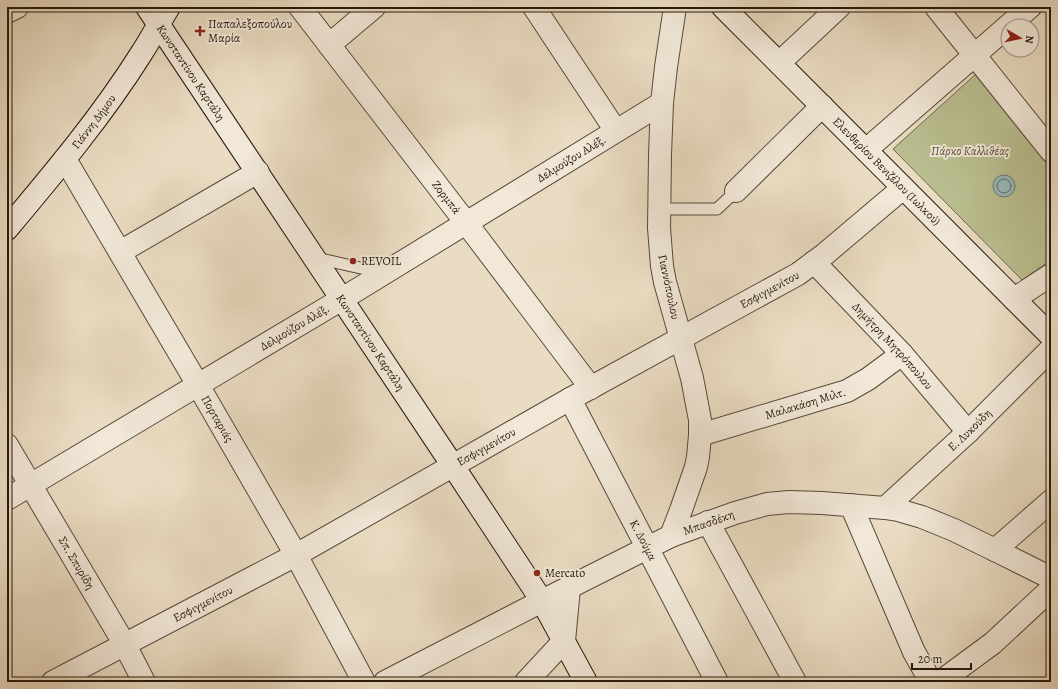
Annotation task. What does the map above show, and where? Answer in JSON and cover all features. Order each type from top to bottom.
[{"type":"street","points":[[7,12],[17,7]]},
{"type":"street","name":"Ζορμπά","points":[[300,7],[591,388]]},
{"type":"street","points":[[329,45],[374,7]]},
{"type":"street","points":[[534,7],[616,132]]},
{"type":"street","name":"Γιαννόπουλου","points":[[671,536],[682,510],[696,467],[700,435],[700,420],[692,378],[670,301],[662,266],[659,228],[662,103],[675,7]]},
{"type":"street","name":"Ελευθερίου Βενιζέλου (Ιωλκού)","points":[[723,7],[1051,336]]},
{"type":"street","points":[[779,63],[839,7]]},
{"type":"street","points":[[936,7],[1049,145]]},
{"type":"street","points":[[1017,18],[1030,7]]},
{"type":"street","name":"Γιάννη Δήμου","points":[[7,229],[65,159],[116,92],[141,54],[158,13]]},
{"type":"street","name":"Κωνσταντίνου Καρτάλη","points":[[158,13],[258,172],[542,601],[586,682]]},
{"type":"street","points":[[866,150],[1000,33]]},
{"type":"street","name":"Δελμούζου Αλέξ.","points":[[7,500],[31,484],[384,274],[662,103]]},
{"type":"street","points":[[736,191],[822,106]]},
{"type":"street","name":"Πορταριάς","points":[[65,159],[296,555],[364,682]]},
{"type":"street","points":[[120,252],[258,172]]},
{"type":"street","name":"Εσφιγμενίτου","points":[[53,682],[296,555],[570,399],[798,274],[826,254],[903,188]]},
{"type":"street","name":"Δημήτρη Μητρόπουλου","points":[[814,262],[902,354],[968,432]]},
{"type":"street","points":[[1014,299],[1051,275]]},
{"type":"street","name":"Ε. Λυκούδη","points":[[884,508],[968,432],[1051,349]]},
{"type":"street","name":"Μαλακάση Μιλτ.","points":[[700,435],[847,391],[868,379],[902,354]]},
{"type":"street","name":"Κ. Δούμα","points":[[570,399],[717,682]]},
{"type":"street","name":"Σπ. Σπυρίδη","points":[[7,445],[125,645],[144,682]]},
{"type":"street","points":[[995,550],[1051,501]]},
{"type":"street","name":"Μπασδέκη","points":[[385,682],[671,536],[751,508],[778,502],[806,502],[898,510],[922,517],[954,530],[1051,578]]},
{"type":"street","points":[[851,505],[914,652],[931,682]]},
{"type":"street","points":[[708,522],[795,682]]},
{"type":"street","points":[[526,682],[564,641],[569,588]]},
{"type":"street","points":[[940,682],[993,643],[1051,589]]},
{"type":"lane","points":[[659,209],[717,209],[736,191]]},
{"type":"lane","points":[[315,258],[384,274]]},
{"type":"green space","name":"Πάρκο Καλλιθέας","points":[[977,73],[1051,169],[1051,260],[1022,280],[893,149]]},
{"type":"water","points":[[1000,175],[1008,175],[1015,182],[1015,190],[1008,197],[1000,197],[993,190],[993,182]]},
{"type":"place","name":"Παπαλεξοπούλου Μαρία","points":[[200,31]]},
{"type":"place","name":"REVOIL","points":[[353,261]]},
{"type":"place","name":"Mercato","points":[[537,573]]}]
